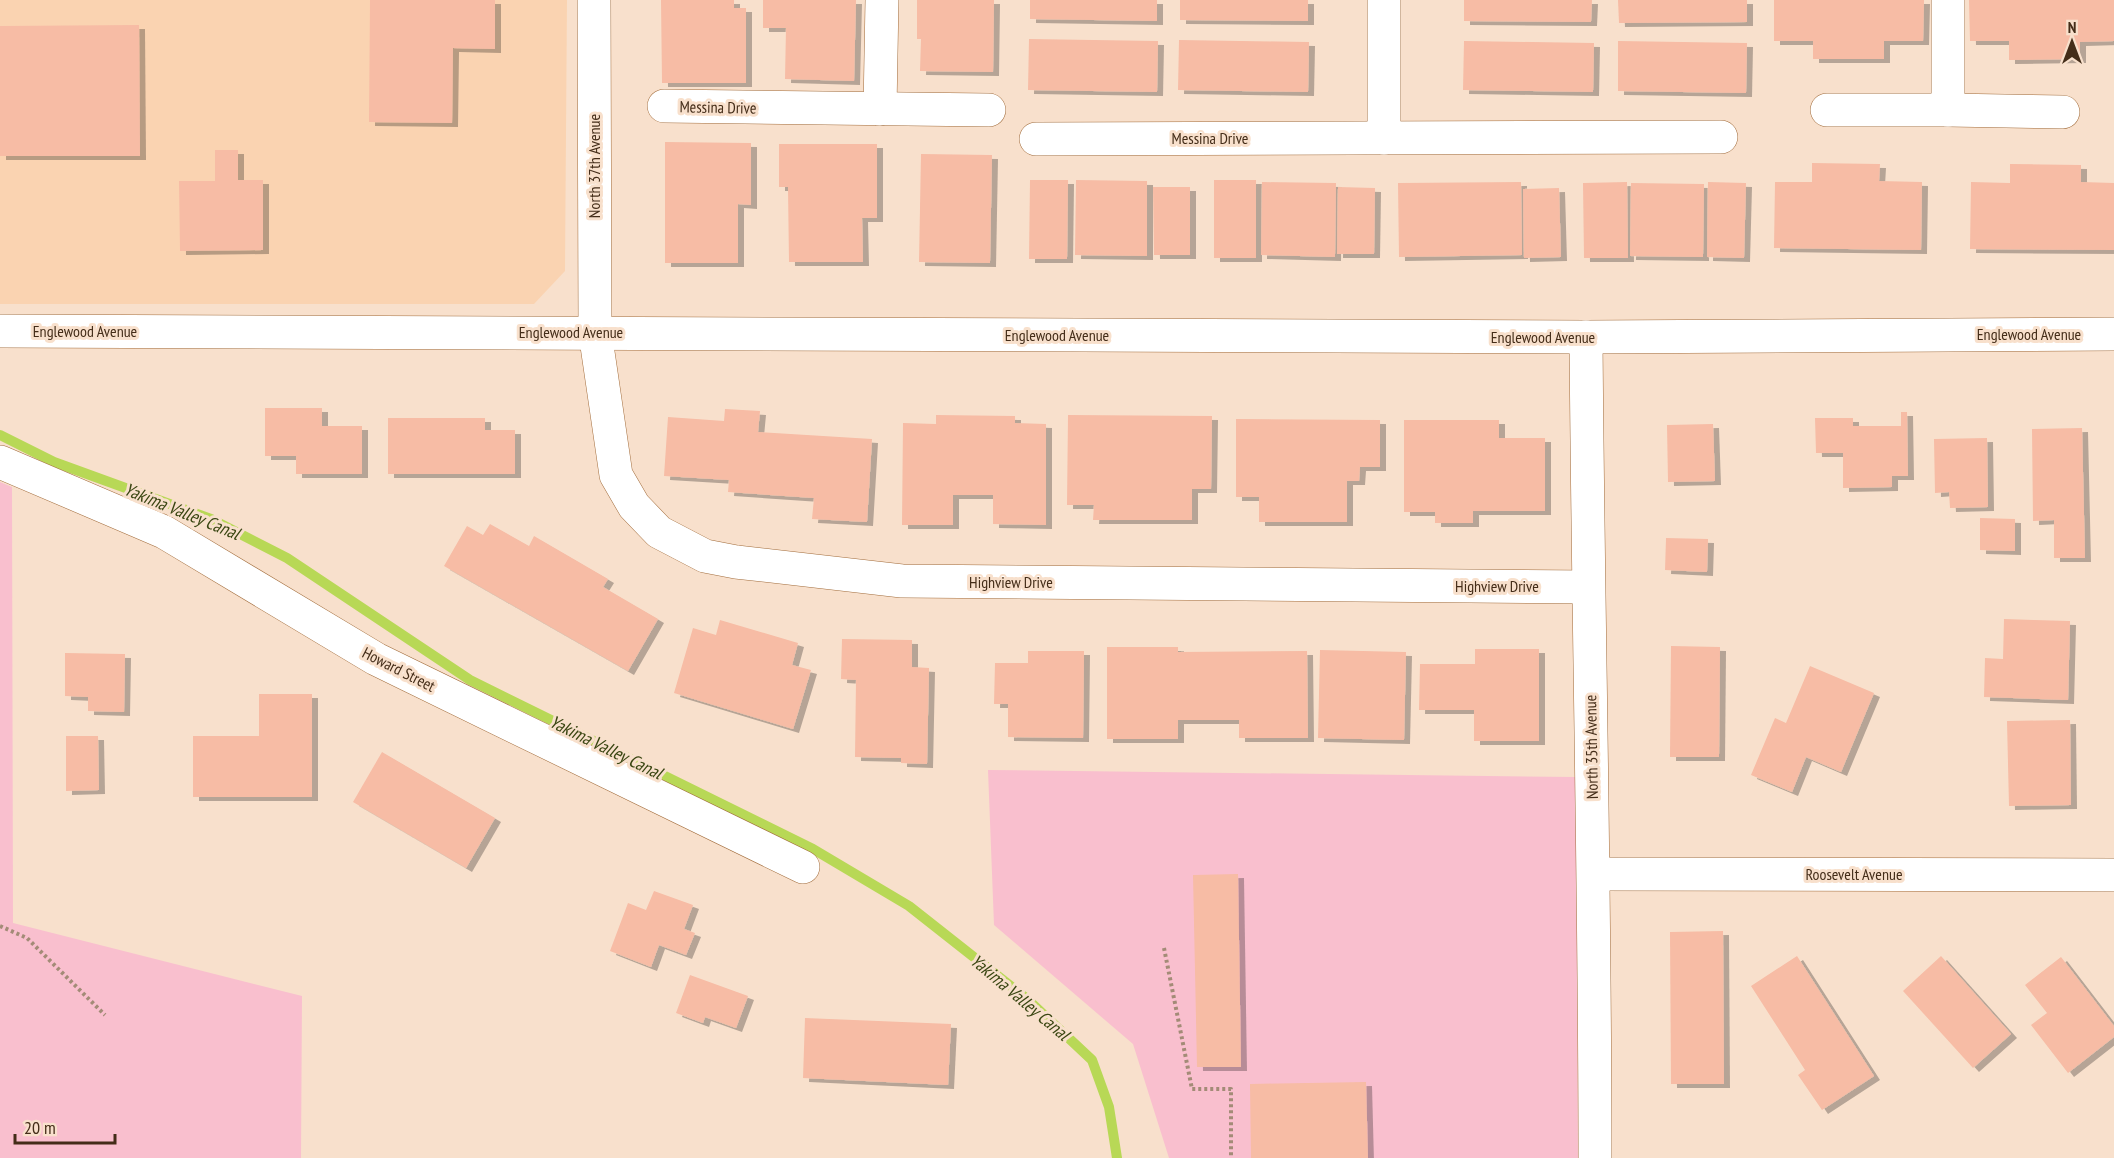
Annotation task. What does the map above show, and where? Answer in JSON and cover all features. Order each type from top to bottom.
[{"type":"street","name":"North 37th Avenue","points":[[594,0],[595,332]]},
{"type":"street","points":[[880,109],[882,0]]},
{"type":"street","points":[[1384,0],[1384,138]]},
{"type":"street","points":[[1947,110],[1948,0]]},
{"type":"street","name":"Messina Drive","points":[[664,106],[988,110]]},
{"type":"street","points":[[1827,110],[2063,111]]},
{"type":"street","name":"Messina Drive","points":[[1036,139],[1721,137]]},
{"type":"street","name":"Englewood Avenue","points":[[0,331],[1586,337],[2114,334]]},
{"type":"street","name":"Highview Drive","points":[[595,332],[616,475],[634,506],[659,532],[705,556],[736,562],[902,581],[1588,586]]},
{"type":"street","name":"North 35th Avenue","points":[[1586,337],[1594,874],[1595,1158]]},
{"type":"street","name":"Howard Street","points":[[0,462],[164,532],[376,658],[803,867]]},
{"type":"street","name":"Roosevelt Avenue","points":[[1594,874],[2114,875]]},
{"type":"path","points":[[0,926],[27,938],[105,1015]]},
{"type":"path","points":[[1164,948],[1192,1089],[1231,1089],[1231,1158]]},
{"type":"shaded area","points":[[0,0],[567,0],[565,271],[534,304],[0,304]]},
{"type":"shaded area","points":[[0,482],[12,487],[13,923],[302,996],[301,1158],[0,1158]]},
{"type":"shaded area","points":[[988,770],[1576,777],[1578,1158],[1169,1158],[1133,1044],[994,925]]},
{"type":"building","points":[[370,0],[495,0],[495,49],[453,48],[452,123],[369,122]]},
{"type":"building","points":[[661,0],[734,0],[734,8],[746,8],[746,83],[662,83]]},
{"type":"building","points":[[763,0],[856,0],[854,81],[785,79],[786,28],[763,28]]},
{"type":"building","points":[[917,0],[994,0],[993,72],[920,71],[921,39],[917,39]]},
{"type":"building","points":[[1030,0],[1157,0],[1157,21],[1030,19]]},
{"type":"building","points":[[1180,0],[1308,0],[1308,21],[1180,20]]},
{"type":"building","points":[[1464,0],[1592,0],[1591,22],[1464,21]]},
{"type":"building","points":[[1618,0],[1747,0],[1747,22],[1619,23]]},
{"type":"building","points":[[1774,0],[1924,0],[1923,41],[1884,41],[1884,59],[1813,59],[1813,41],[1774,41]]},
{"type":"building","points":[[1969,0],[2114,0],[2114,41],[2080,42],[2080,59],[2009,60],[2009,41],[1970,41]]},
{"type":"building","points":[[139,25],[140,156],[0,156],[0,26]]},
{"type":"building","points":[[1029,39],[1158,41],[1157,92],[1028,90]]},
{"type":"building","points":[[1179,40],[1309,42],[1308,92],[1178,90]]},
{"type":"building","points":[[1464,41],[1594,43],[1593,92],[1463,90]]},
{"type":"building","points":[[1618,41],[1747,43],[1746,93],[1618,91]]},
{"type":"building","points":[[665,142],[751,143],[751,205],[738,204],[738,263],[665,263]]},
{"type":"building","points":[[779,144],[877,144],[877,218],[862,218],[863,262],[789,262],[788,187],[779,187]]},
{"type":"building","points":[[215,150],[238,150],[238,180],[263,180],[263,250],[180,251],[179,181],[215,181]]},
{"type":"building","points":[[921,154],[992,155],[990,263],[919,262]]},
{"type":"building","points":[[1812,163],[1880,164],[1879,181],[1922,182],[1921,250],[1774,248],[1775,182],[1812,182]]},
{"type":"building","points":[[2010,164],[2081,165],[2081,182],[2114,183],[2114,250],[1970,249],[1971,182],[2010,183]]},
{"type":"building","points":[[1030,180],[1068,180],[1067,259],[1029,259]]},
{"type":"building","points":[[1076,180],[1147,181],[1147,256],[1075,255]]},
{"type":"building","points":[[1214,180],[1256,180],[1256,258],[1214,258]]},
{"type":"building","points":[[1262,182],[1336,183],[1335,257],[1261,255]]},
{"type":"building","points":[[1521,182],[1522,255],[1399,257],[1398,183]]},
{"type":"building","points":[[1627,182],[1628,258],[1584,258],[1583,183]]},
{"type":"building","points":[[1708,182],[1746,183],[1744,258],[1707,257]]},
{"type":"building","points":[[1631,183],[1704,184],[1703,257],[1630,256]]},
{"type":"building","points":[[1153,187],[1190,187],[1190,255],[1154,255]]},
{"type":"building","points":[[1338,187],[1375,188],[1374,254],[1337,254]]},
{"type":"building","points":[[1559,188],[1561,257],[1524,258],[1523,189]]},
{"type":"building","points":[[265,408],[322,408],[322,426],[362,426],[362,474],[296,474],[296,456],[265,456]]},
{"type":"building","points":[[725,409],[760,411],[758,432],[872,439],[867,522],[812,519],[814,498],[728,492],[729,480],[664,476],[668,417],[724,421]]},
{"type":"building","points":[[1901,412],[1907,412],[1908,476],[1892,476],[1892,487],[1843,488],[1843,453],[1816,453],[1815,418],[1853,418],[1853,426],[1901,426]]},
{"type":"building","points":[[936,415],[1015,416],[1015,423],[1046,424],[1046,525],[993,524],[993,495],[953,495],[953,525],[902,525],[903,423],[936,424]]},
{"type":"building","points":[[1068,415],[1212,416],[1211,489],[1192,489],[1192,520],[1093,520],[1094,505],[1067,505]]},
{"type":"building","points":[[388,418],[485,418],[485,430],[515,430],[515,474],[388,474]]},
{"type":"building","points":[[1236,419],[1380,420],[1380,467],[1360,467],[1359,481],[1347,481],[1347,522],[1259,522],[1259,497],[1236,497]]},
{"type":"building","points":[[1404,420],[1499,420],[1499,438],[1545,438],[1545,511],[1473,511],[1473,523],[1435,523],[1435,512],[1404,512]]},
{"type":"building","points":[[1713,424],[1715,481],[1668,482],[1667,425]]},
{"type":"building","points":[[2082,428],[2085,558],[2054,558],[2054,520],[2033,521],[2032,429]]},
{"type":"building","points":[[1987,438],[1988,507],[1950,508],[1949,492],[1935,493],[1934,439]]},
{"type":"building","points":[[1980,518],[2015,519],[2015,551],[1980,550]]},
{"type":"building","points":[[490,524],[529,546],[534,536],[608,579],[603,587],[658,619],[628,671],[444,566],[467,526],[483,535]]},
{"type":"building","points":[[1666,538],[1708,539],[1707,572],[1665,570]]},
{"type":"building","points":[[2004,619],[2070,621],[2068,700],[1984,697],[1985,658],[2003,659]]},
{"type":"building","points":[[720,620],[798,643],[792,665],[811,670],[793,729],[674,693],[693,628],[716,635]]},
{"type":"building","points":[[842,639],[912,640],[912,667],[929,668],[927,764],[901,763],[901,758],[855,757],[856,680],[841,679]]},
{"type":"building","points":[[1671,646],[1720,647],[1719,757],[1670,757]]},
{"type":"building","points":[[1107,647],[1178,647],[1178,652],[1307,651],[1308,738],[1239,738],[1239,720],[1178,720],[1178,739],[1107,739]]},
{"type":"building","points":[[1475,649],[1539,649],[1539,741],[1474,741],[1474,710],[1419,710],[1420,664],[1475,664]]},
{"type":"building","points":[[1320,650],[1406,652],[1404,740],[1318,738]]},
{"type":"building","points":[[1028,651],[1084,651],[1083,738],[1008,737],[1008,704],[994,704],[995,663],[1028,663]]},
{"type":"building","points":[[65,653],[125,654],[124,712],[88,711],[88,697],[65,696]]},
{"type":"building","points":[[1810,666],[1874,693],[1841,772],[1806,757],[1792,792],[1751,775],[1775,718],[1786,723]]},
{"type":"building","points":[[259,694],[312,694],[312,797],[193,797],[193,736],[259,736]]},
{"type":"building","points":[[2070,720],[2071,805],[2009,806],[2007,721]]},
{"type":"building","points":[[66,736],[98,736],[99,790],[66,791]]},
{"type":"building","points":[[382,752],[495,818],[466,868],[353,802]]},
{"type":"building","points":[[1238,874],[1241,1067],[1197,1067],[1193,875]]},
{"type":"building","points":[[654,891],[693,905],[684,929],[695,933],[686,955],[659,945],[651,967],[610,951],[628,903],[646,910]]},
{"type":"building","points":[[1723,931],[1724,1084],[1671,1084],[1670,932]]},
{"type":"building","points":[[1797,956],[1874,1076],[1822,1110],[1798,1075],[1805,1070],[1751,986]]},
{"type":"building","points":[[1941,956],[2011,1034],[1973,1068],[1903,991]]},
{"type":"building","points":[[2061,957],[2114,1026],[2114,1037],[2068,1073],[2031,1025],[2047,1013],[2025,985]]},
{"type":"building","points":[[690,975],[748,996],[736,1028],[705,1017],[703,1023],[676,1013]]},
{"type":"building","points":[[805,1018],[951,1024],[948,1085],[803,1078]]},
{"type":"building","points":[[1366,1082],[1368,1158],[1251,1158],[1250,1084]]},
{"type":"waterway","name":"Yakima Valley Canal","points":[[0,435],[54,462],[211,519],[287,558],[470,680],[813,849],[909,906],[1027,999],[1092,1060],[1109,1107],[1117,1158]]}]
